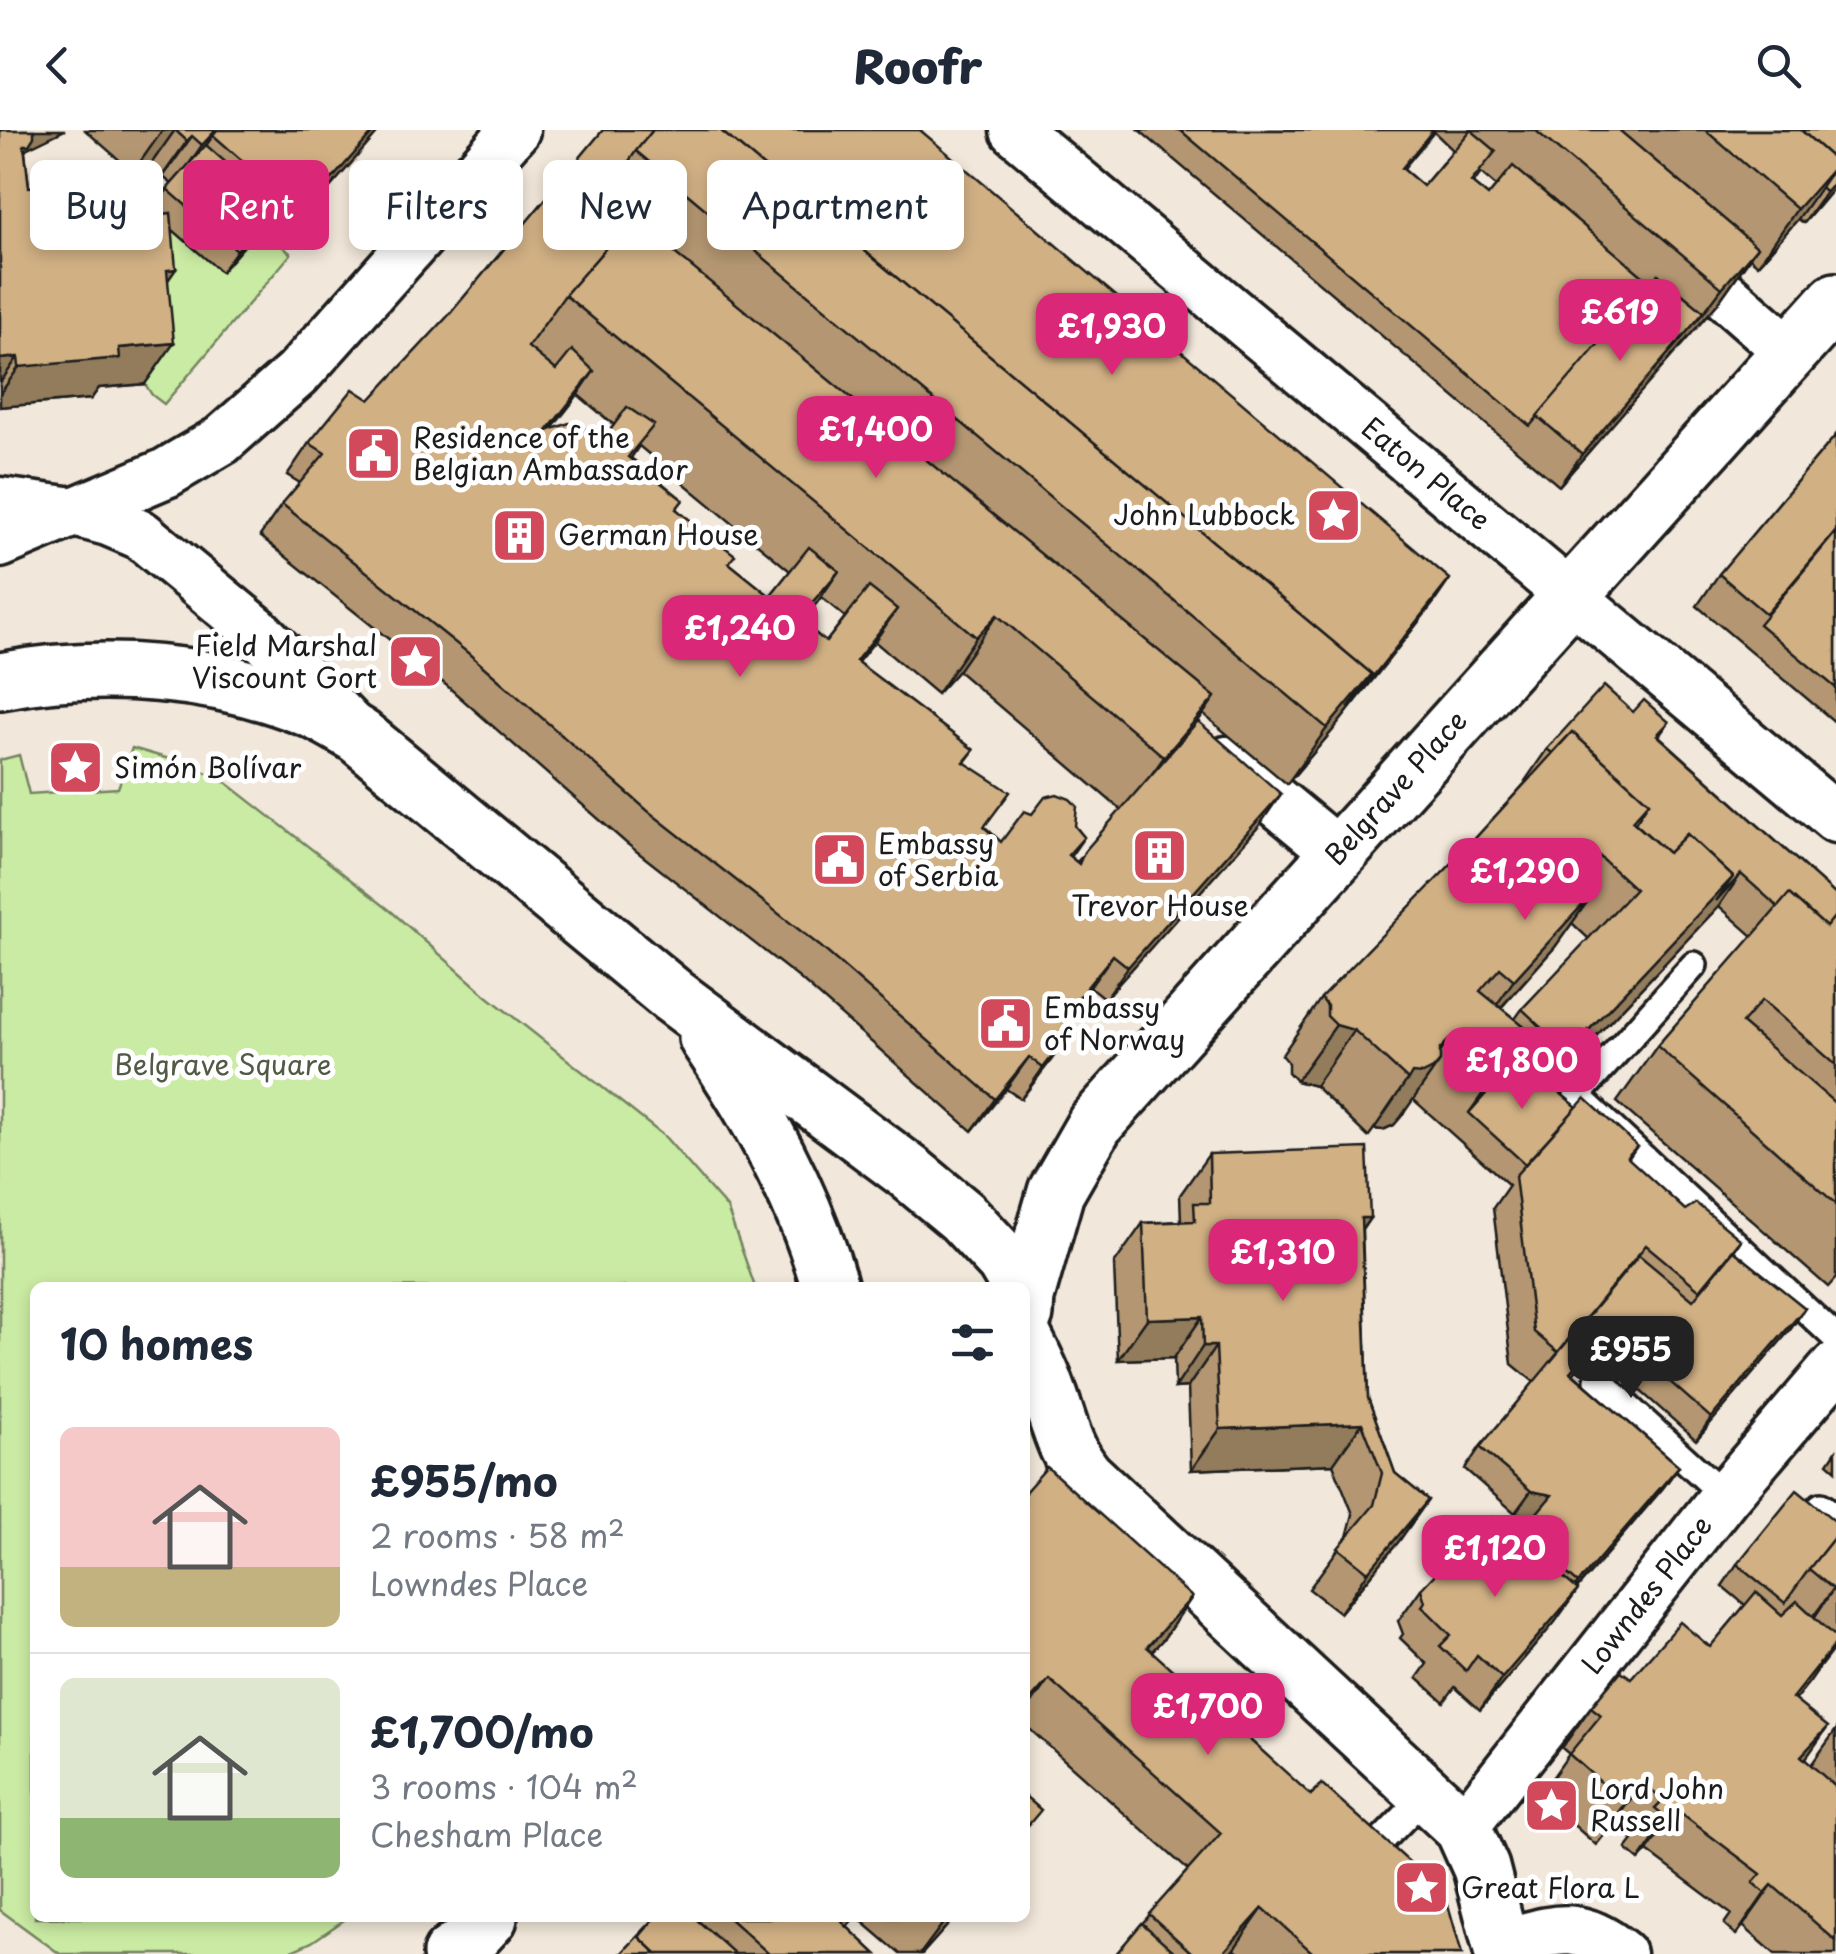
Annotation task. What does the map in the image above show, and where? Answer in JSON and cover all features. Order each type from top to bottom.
[{"type":"main road","name":"Belgrave Place","points":[[1030,1282],[1056,1192],[1095,1124],[1836,300]]},
{"type":"main road","points":[[0,681],[35,674],[94,672],[190,679],[253,690],[283,700],[360,736],[674,996],[949,1205],[1004,1261],[1016,1282]]},
{"type":"main road","points":[[674,996],[731,1074],[770,1142],[802,1211],[828,1282]]},
{"type":"main road","points":[[1030,1351],[1064,1441],[1086,1477],[1445,1811],[1481,1868],[1502,1949]]},
{"type":"main road","points":[[1030,1451],[1046,1455],[1086,1477]]},
{"type":"street","name":"Eaton Place","points":[[1015,130],[1836,818]]},
{"type":"street","points":[[0,543],[166,473],[222,440],[298,372],[495,137]]},
{"type":"street","points":[[1642,222],[1790,352]]},
{"type":"street","points":[[0,502],[74,512],[141,535],[256,630],[360,736]]},
{"type":"street","points":[[1187,728],[1338,853]]},
{"type":"street","name":"Lowndes Place","points":[[1445,1811],[1836,1366]]},
{"type":"street","points":[[1502,1949],[1555,1930],[1580,1930],[1604,1940],[1621,1954]]},
{"type":"lane","points":[[1694,965],[1577,1096],[1836,1338]]},
{"type":"lane","points":[[1598,1380],[1725,1496]]},
{"type":"lane","points":[[1348,1875],[1445,1811]]},
{"type":"green space","points":[[163,213],[183,216],[183,250],[286,250],[291,254],[164,404],[145,384],[150,250],[163,250]]},
{"type":"green space","name":"Belgrave Square","points":[[132,748],[193,766],[227,783],[392,912],[487,996],[665,1137],[727,1208],[753,1282],[30,1282],[30,1922],[341,1922],[285,1954],[60,1954],[0,1910],[0,760],[19,755],[29,794],[118,788]]},
{"type":"building","points":[[0,130],[34,130],[29,145],[24,145],[30,187],[30,250],[163,250],[163,214],[171,213],[176,269],[167,270],[174,343],[119,348],[120,358],[19,367],[18,357],[0,359]]},
{"type":"building","points":[[175,130],[216,130],[202,145],[192,136],[187,141]]},
{"type":"building","points":[[217,130],[375,130],[329,182],[329,160],[242,160],[213,135]]},
{"type":"building","points":[[603,130],[653,130],[630,160],[578,160]]},
{"type":"building","points":[[653,130],[720,130],[756,160],[707,160],[707,210],[687,194],[687,160],[647,160],[636,151]]},
{"type":"building","points":[[720,130],[920,130],[955,160],[756,160]]},
{"type":"building","points":[[1180,130],[1433,130],[1402,168],[1423,186],[1471,130],[1496,151],[1471,182],[1488,196],[1513,166],[1651,283],[1530,426]]},
{"type":"building","points":[[1535,130],[1619,130],[1757,247],[1722,288]]},
{"type":"building","points":[[1705,130],[1801,130],[1836,165],[1797,209]]},
{"type":"building","points":[[1801,130],[1836,130],[1836,161]]},
{"type":"building","points":[[206,145],[223,160],[193,160]]},
{"type":"building","points":[[1836,165],[1836,180],[1826,192],[1821,187]]},
{"type":"building","points":[[964,167],[1450,579],[1348,708],[1372,674],[864,250],[964,250]]},
{"type":"building","points":[[183,171],[183,203],[167,189]]},
{"type":"building","points":[[543,202],[543,250],[604,250],[565,295],[528,347],[556,370],[572,350],[594,371],[547,431],[569,423],[584,428],[595,451],[627,407],[654,425],[628,457],[683,500],[676,509],[735,555],[729,563],[770,596],[809,547],[839,571],[798,619],[826,642],[869,587],[897,609],[856,661],[974,750],[964,762],[1010,792],[984,827],[1001,842],[1024,811],[1032,814],[1045,797],[1057,794],[1077,806],[1075,826],[1084,837],[1068,855],[1079,864],[1084,852],[1198,721],[1281,794],[1128,967],[1113,955],[1062,1018],[1075,1027],[1043,1068],[1029,1057],[995,1099],[821,947],[648,811],[468,653],[282,504],[325,453],[309,443],[353,389],[370,400],[503,250],[523,250],[523,226]]},
{"type":"building","points":[[604,250],[671,250],[1215,697],[1164,757],[997,615],[976,637],[565,295]]},
{"type":"building","points":[[755,250],[864,250],[1372,674],[1327,728]]},
{"type":"building","points":[[1658,274],[1704,312],[1582,454],[1537,416]]},
{"type":"building","points":[[1836,435],[1836,531],[1766,614],[1719,574]]},
{"type":"building","points":[[1836,532],[1836,688],[1759,624]]},
{"type":"building","points":[[1604,686],[1633,712],[1644,700],[1669,722],[1657,735],[1836,895],[1836,915],[1826,927],[1789,894],[1778,907],[1741,874],[1716,901],[1733,877],[1687,834],[1668,853],[1635,823],[1649,802],[1572,732],[1552,753],[1547,749]]},
{"type":"building","points":[[1572,732],[1649,802],[1632,821],[1668,853],[1687,834],[1733,877],[1568,1052],[1522,1009],[1635,889],[1598,855],[1578,875],[1595,891],[1514,980],[1500,968],[1480,991],[1533,1034],[1493,1079],[1449,1040],[1440,1049],[1440,1061],[1433,1069],[1423,1074],[1412,1073],[1408,1080],[1354,1030],[1336,1025],[1327,1016],[1327,1006],[1321,998]]},
{"type":"building","points":[[1789,894],[1826,927],[1836,915],[1836,1065],[1762,1000],[1742,1023],[1836,1104],[1836,1204],[1657,1046]]},
{"type":"building","points":[[1515,1061],[1577,1107],[1525,1164],[1469,1113]]},
{"type":"building","points":[[1585,1098],[1637,1146],[1627,1157],[1685,1210],[1696,1203],[1741,1240],[1700,1290],[1646,1245],[1558,1352],[1534,1332],[1515,1176]]},
{"type":"building","points":[[1367,1148],[1370,1218],[1361,1218],[1368,1398],[1395,1473],[1428,1500],[1368,1572],[1338,1548],[1374,1505],[1382,1473],[1362,1423],[1220,1429],[1216,1346],[1203,1346],[1202,1317],[1147,1319],[1143,1223],[1195,1221],[1194,1203],[1210,1203],[1209,1154]]},
{"type":"building","points":[[1734,1251],[1805,1308],[1711,1418],[1612,1326],[1570,1372],[1679,1466],[1578,1583],[1520,1533],[1552,1495],[1531,1491],[1480,1447],[1639,1255],[1693,1300]]},
{"type":"building","points":[[1047,1467],[1192,1597],[1147,1647],[1311,1795],[1322,1784],[1445,1894],[1462,1954],[1314,1954],[1263,1908],[1222,1954],[1193,1954],[1149,1914],[1221,1833],[1049,1679],[1030,1700],[1030,1486]]},
{"type":"building","points":[[1797,1490],[1836,1522],[1836,1535],[1785,1603],[1737,1564]]},
{"type":"building","points":[[1493,1517],[1578,1590],[1502,1678],[1477,1655],[1466,1671],[1440,1646],[1451,1635],[1422,1606],[1425,1602],[1421,1589],[1438,1571],[1447,1572]]},
{"type":"building","points":[[1836,1535],[1836,1585],[1833,1589],[1809,1569]]},
{"type":"building","points":[[1756,1592],[1782,1615],[1797,1601],[1836,1637],[1836,1643],[1792,1698],[1828,1727],[1801,1756],[1836,1787],[1836,1941],[1772,1885],[1765,1893],[1753,1883],[1761,1874],[1676,1810],[1668,1819],[1655,1808],[1663,1800],[1642,1783],[1625,1804],[1569,1754],[1601,1715],[1591,1707],[1621,1671],[1631,1678],[1680,1622],[1710,1647]]},
{"type":"building","points":[[1030,1800],[1041,1810],[1030,1823]]},
{"type":"building","points":[[652,1922],[699,1922],[735,1954],[657,1954],[639,1937]]},
{"type":"building","points":[[733,1922],[842,1922],[876,1954],[769,1954]]},
{"type":"building","points":[[1142,1923],[1177,1954],[1116,1954]]},
{"type":"building","points":[[638,1936],[657,1954],[621,1954]]},
{"type":"place","name":"Residence of the Belgian Ambassador","points":[[374,454]]},
{"type":"place","name":"John Lubbock","points":[[1334,515]]},
{"type":"place","name":"German House","points":[[519,535]]},
{"type":"place","name":"Field Marshal Viscount Gort","points":[[416,662]]},
{"type":"place","name":"Simón Bolívar","points":[[75,768]]},
{"type":"place","name":"Trevor House","points":[[1160,855]]},
{"type":"place","name":"Embassy of Serbia","points":[[839,860]]},
{"type":"place","name":"Embassy of Norway","points":[[1005,1024]]},
{"type":"place","name":"Lord John Russell","points":[[1551,1805]]},
{"type":"place","name":"Great Flora L","points":[[1422,1888]]}]
